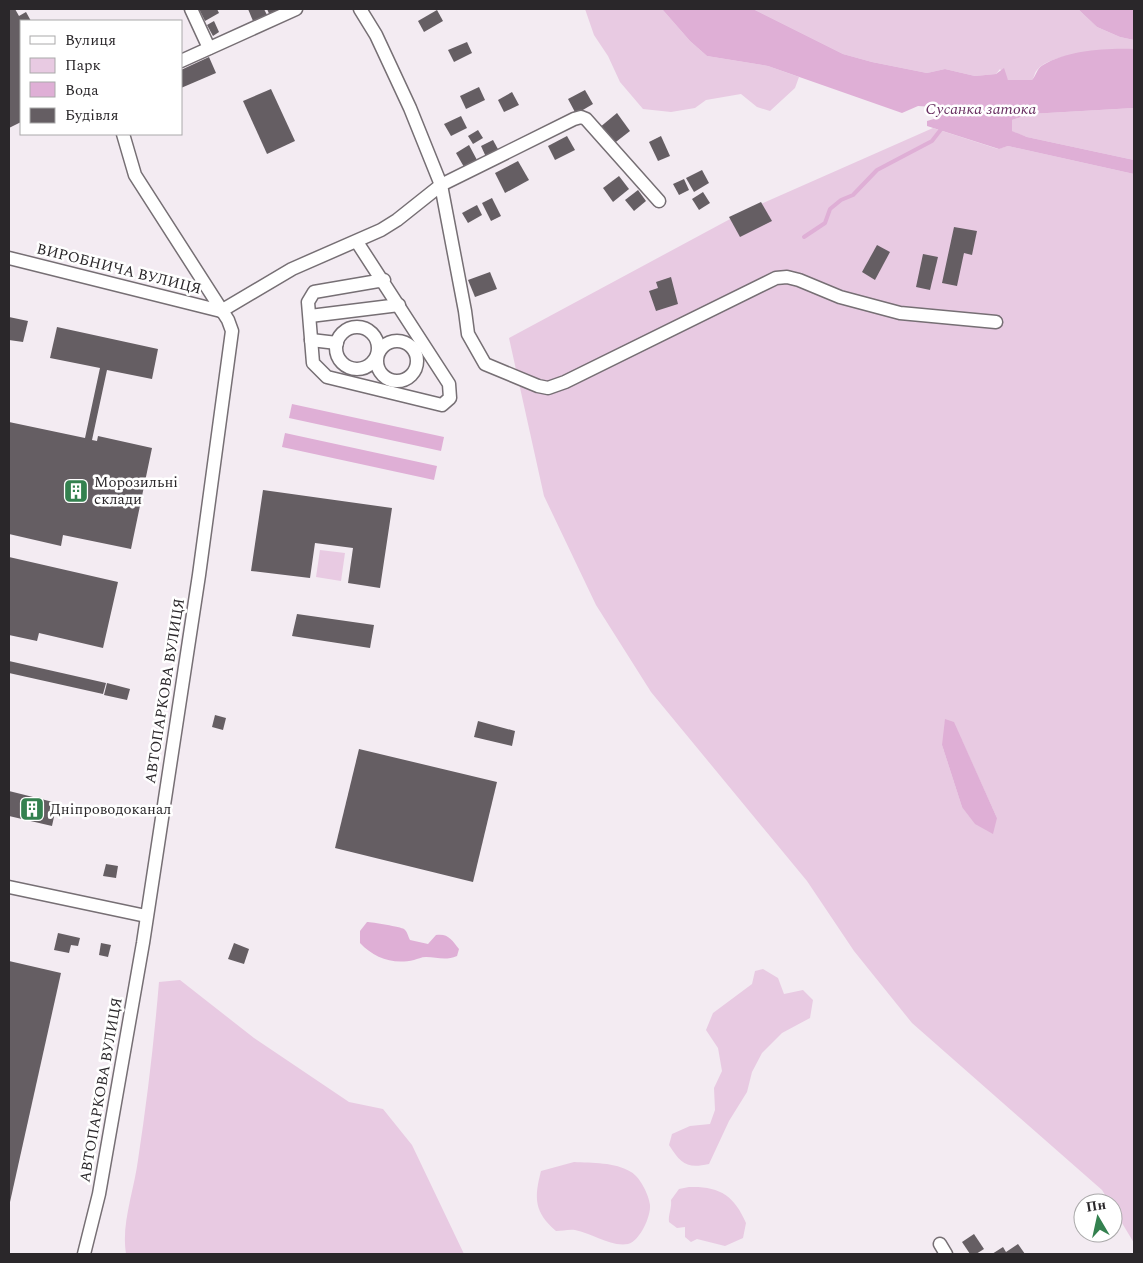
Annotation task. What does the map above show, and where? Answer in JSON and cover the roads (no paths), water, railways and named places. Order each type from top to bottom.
[{"type":"street","points":[[191,9],[209,48]]},
{"type":"street","points":[[182,61],[296,9]]},
{"type":"street","points":[[360,9],[376,35],[410,108],[441,185],[466,311],[468,334],[484,364],[538,386],[548,388],[565,382],[776,278],[787,277],[799,280],[840,298],[900,313],[996,322]]},
{"type":"street","points":[[220,311],[292,268],[357,242],[397,220],[441,185],[495,156],[581,117],[586,119],[659,201]]},
{"type":"street","name":"АВТОПАРКОВА ВУЛИЦЯ","points":[[84,1254],[99,1194],[146,916],[197,585],[232,331],[135,175],[123,135]]},
{"type":"street","points":[[357,242],[384,280],[449,384],[450,398],[442,405],[326,377],[313,364],[308,302],[314,292],[384,280]]},
{"type":"street","name":"ВИРОБНИЧА ВУЛИЦЯ","points":[[9,258],[220,311]]},
{"type":"street","points":[[310,316],[399,305]]},
{"type":"street","points":[[348,329],[366,329],[375,337],[378,354],[371,364],[354,369],[339,360],[336,348],[337,343],[348,329]]},
{"type":"street","points":[[311,340],[337,343]]},
{"type":"street","points":[[9,887],[146,916]]},
{"type":"water","name":"Сусанка затока","points":[[662,9],[753,9],[843,54],[927,73],[945,69],[975,76],[996,74],[1004,68],[1008,80],[1032,80],[1043,65],[1075,53],[1111,49],[1134,49],[1134,108],[1030,114],[1012,120],[1012,131],[1027,137],[1134,160],[1134,174],[1008,146],[999,149],[927,126],[927,121],[937,118],[940,112],[935,107],[918,106],[902,113],[768,66],[707,56],[690,41]]},
{"type":"water","points":[[1078,9],[1134,9],[1134,40],[1120,37],[1097,27]]},
{"type":"water","points":[[292,404],[444,437],[441,451],[289,418]]},
{"type":"water","points":[[285,433],[437,466],[434,480],[282,447]]},
{"type":"water","points":[[945,719],[954,722],[997,818],[993,834],[975,824],[962,807],[942,745]]},
{"type":"water","points":[[367,922],[402,928],[406,931],[410,940],[428,944],[436,935],[447,936],[459,949],[457,956],[445,959],[424,957],[399,962],[384,959],[371,953],[360,943],[360,931]]},
{"type":"waterway","points":[[804,237],[825,223],[830,209],[841,200],[853,195],[877,170],[932,141],[942,128]]},
{"type":"place","name":"Морозильні склади","points":[[76,491]]},
{"type":"place","name":"Дніпроводоканал","points":[[32,809]]}]
